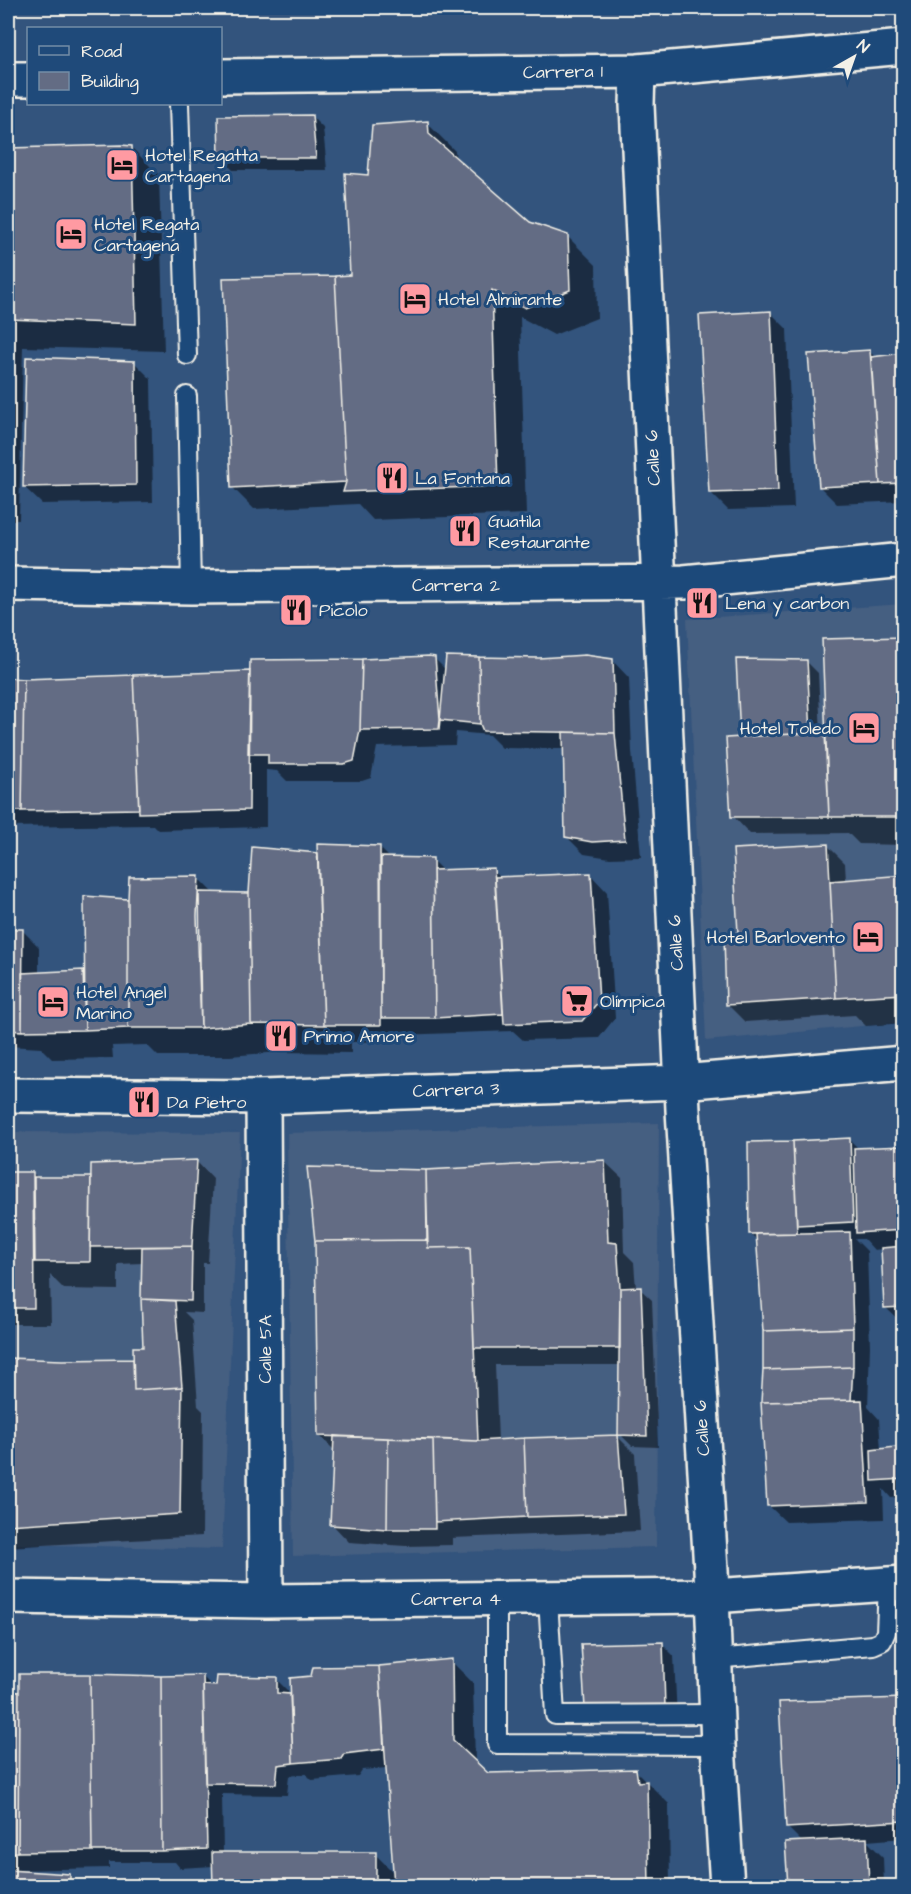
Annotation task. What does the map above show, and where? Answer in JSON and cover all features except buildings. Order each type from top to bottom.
[{"type":"street","name":"Carrera 1","points":[[222,76],[638,71],[903,47]]},
{"type":"street","name":"Calle 6","points":[[638,71],[637,105],[681,1082],[727,1887]]},
{"type":"street","points":[[8,79],[27,79]]},
{"type":"street","name":"Carrera 2","points":[[8,584],[191,587],[659,583],[903,560]]},
{"type":"street","name":"Carrera 3","points":[[8,1095],[263,1097],[681,1082],[903,1063]]},
{"type":"street","name":"Calle 5A","points":[[263,1097],[266,1601]]},
{"type":"street","name":"Carrera 4","points":[[8,1597],[266,1601],[548,1599],[712,1596],[896,1583]]},
{"type":"lane","points":[[179,105],[187,355]]},
{"type":"lane","points":[[187,396],[191,587]]},
{"type":"lane","points":[[715,1659],[873,1646],[882,1641],[886,1632],[896,1583]]},
{"type":"lane","points":[[497,1599],[497,1744],[718,1729]]},
{"type":"lane","points":[[548,1599],[555,1715],[718,1729]]},
{"type":"shaded area","points":[[903,604],[903,1022],[706,1041],[687,619]]},
{"type":"shaded area","points":[[659,1123],[656,1547],[293,1556],[287,1133]]},
{"type":"shaded area","points":[[8,1132],[240,1133],[222,1549],[8,1544]]},
{"type":"place","name":"Hotel Regatta Cartagena","points":[[122,165]]},
{"type":"place","name":"Hotel Regata Cartagena","points":[[71,234]]},
{"type":"place","name":"Hotel Almirante","points":[[415,299]]},
{"type":"place","name":"La Fontana","points":[[392,478]]},
{"type":"place","name":"Guatila Restaurante","points":[[465,531]]},
{"type":"place","name":"Lena y carbon","points":[[702,603]]},
{"type":"place","name":"Picolo","points":[[296,610]]},
{"type":"place","name":"Hotel Toledo","points":[[864,728]]},
{"type":"place","name":"Hotel Barlovento","points":[[868,937]]},
{"type":"place","name":"Olímpica","points":[[577,1001]]},
{"type":"place","name":"Hotel Angel Marino","points":[[53,1002]]},
{"type":"place","name":"Primo Amore","points":[[281,1036]]},
{"type":"place","name":"Da Pietro","points":[[144,1102]]}]
